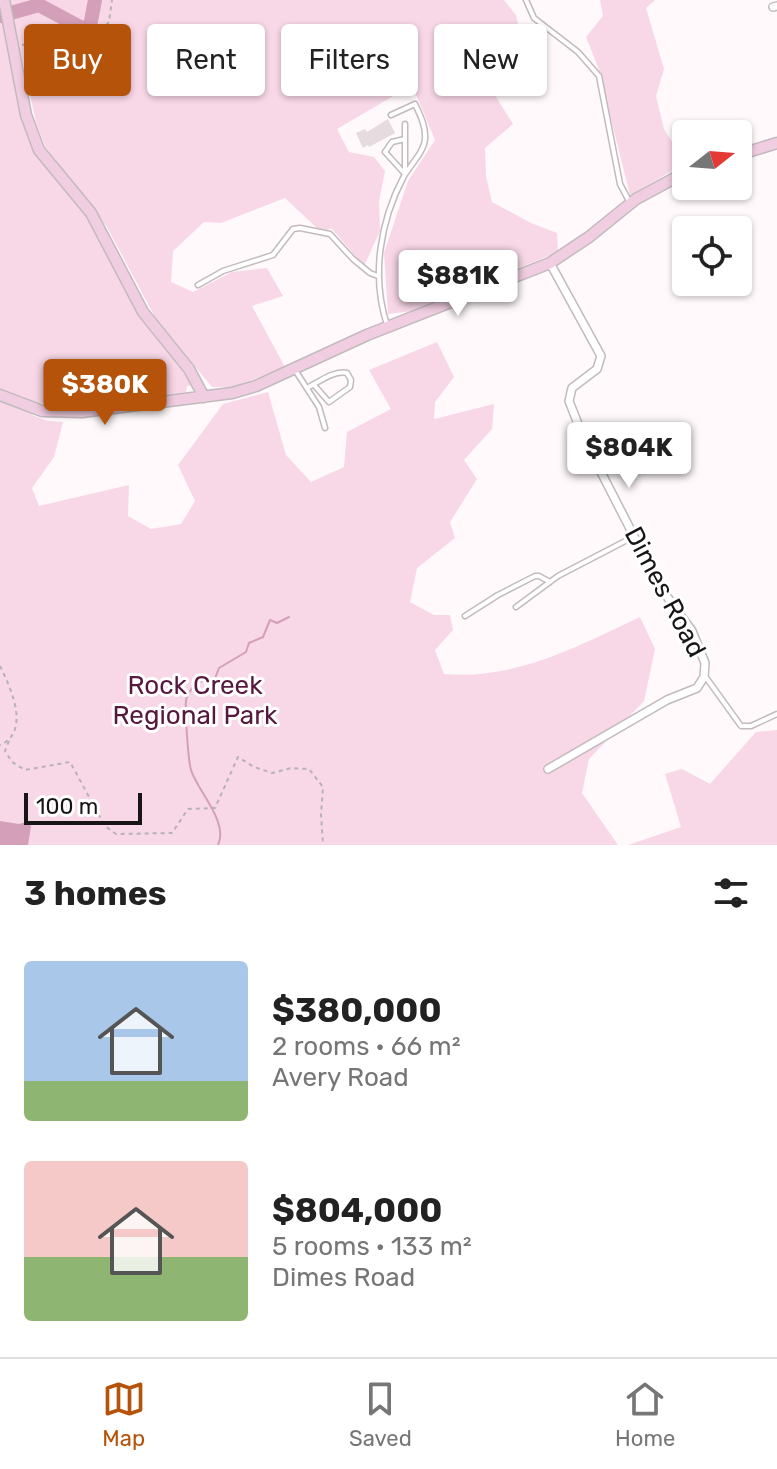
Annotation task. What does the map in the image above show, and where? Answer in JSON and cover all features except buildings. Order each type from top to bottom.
[{"type":"street","points":[[5,3],[27,121],[39,150],[91,213],[143,312],[189,369],[204,397]]},
{"type":"street","points":[[752,152],[776,146]]},
{"type":"street","points":[[0,395],[42,411],[82,412],[232,393],[256,386],[388,327],[550,263],[589,237],[630,203],[672,178]]},
{"type":"street","name":"Dimes Road","points":[[548,769],[667,700],[697,688],[704,675],[705,663],[692,631],[660,587],[584,439],[569,401],[572,388],[597,369],[601,356],[550,263]]},
{"type":"lane","points":[[526,0],[534,18],[578,52],[599,76],[620,184],[630,203]]},
{"type":"lane","points":[[388,327],[378,292],[382,243],[396,192],[424,144],[423,121],[415,104],[391,115]]},
{"type":"lane","points":[[405,124],[405,174]]},
{"type":"lane","points":[[405,139],[392,142],[385,152],[405,174]]},
{"type":"lane","points":[[198,285],[223,271],[273,255],[293,229],[300,228],[330,234],[361,266],[378,276]]},
{"type":"lane","points":[[294,368],[319,407],[325,428]]},
{"type":"lane","points":[[307,388],[340,371],[347,373],[351,380],[350,387],[329,402],[314,385]]},
{"type":"lane","points":[[516,607],[550,582],[635,536]]},
{"type":"lane","points":[[465,616],[535,576],[550,582]]},
{"type":"lane","points":[[704,675],[741,726],[751,726],[777,714]]},
{"type":"path","points":[[12,44],[23,45],[99,32],[109,22],[112,0]]},
{"type":"path","points":[[0,666],[16,711],[17,726],[5,751],[12,762],[25,770],[70,762],[105,826],[116,834],[172,833],[188,809],[215,808],[238,757],[272,773],[291,768],[309,769],[323,787],[323,845]]},
{"type":"path","points":[[0,745],[9,741]]},
{"type":"green space","points":[[0,0],[31,141],[91,219],[117,268],[195,384],[187,386],[186,392],[116,403],[68,405],[22,399],[0,390]]},
{"type":"green space","points":[[9,0],[504,0],[516,15],[518,24],[434,24],[434,96],[495,96],[513,124],[485,148],[486,176],[492,202],[557,233],[558,252],[412,311],[388,314],[384,253],[408,181],[435,140],[417,96],[418,24],[281,24],[281,96],[393,96],[337,129],[349,152],[374,157],[385,171],[379,202],[380,231],[364,266],[332,229],[319,230],[285,198],[221,223],[204,222],[173,251],[171,282],[193,292],[232,272],[267,268],[283,296],[252,306],[285,367],[233,387],[212,387],[156,319],[107,227],[45,146],[36,122],[30,96],[131,96],[131,24],[24,24],[24,68]]},
{"type":"green space","points":[[600,0],[655,0],[646,8],[664,69],[656,96],[664,129],[672,142],[672,171],[630,195],[598,67],[586,37],[603,16]]},
{"type":"green space","name":"Rock Creek Regional Park","points":[[437,342],[454,377],[435,402],[434,419],[494,404],[492,429],[464,460],[477,479],[450,522],[455,538],[417,568],[410,602],[434,615],[450,615],[453,630],[435,650],[444,674],[470,675],[521,667],[569,650],[640,617],[655,649],[644,701],[589,759],[582,793],[618,845],[0,845],[0,398],[33,411],[32,415],[63,422],[54,457],[32,488],[39,506],[129,485],[128,516],[151,529],[181,524],[195,501],[178,465],[223,404],[268,392],[286,455],[311,482],[344,467],[347,432],[391,409],[369,370]]},
{"type":"green space","points":[[777,730],[777,845],[628,845],[681,827],[665,774],[682,769],[710,784],[756,732]]},
{"type":"shaded area","points":[[0,821],[27,822],[31,826],[28,845],[0,845]]},
{"type":"waterway","points":[[38,0],[39,5]]},
{"type":"waterway","points":[[0,16],[39,5],[82,28],[90,26],[95,0]]},
{"type":"waterway","points":[[218,845],[220,836],[216,817],[191,770],[187,698],[195,683],[214,681],[219,668],[246,652],[249,643],[263,637],[270,620],[277,623],[289,617]]}]
